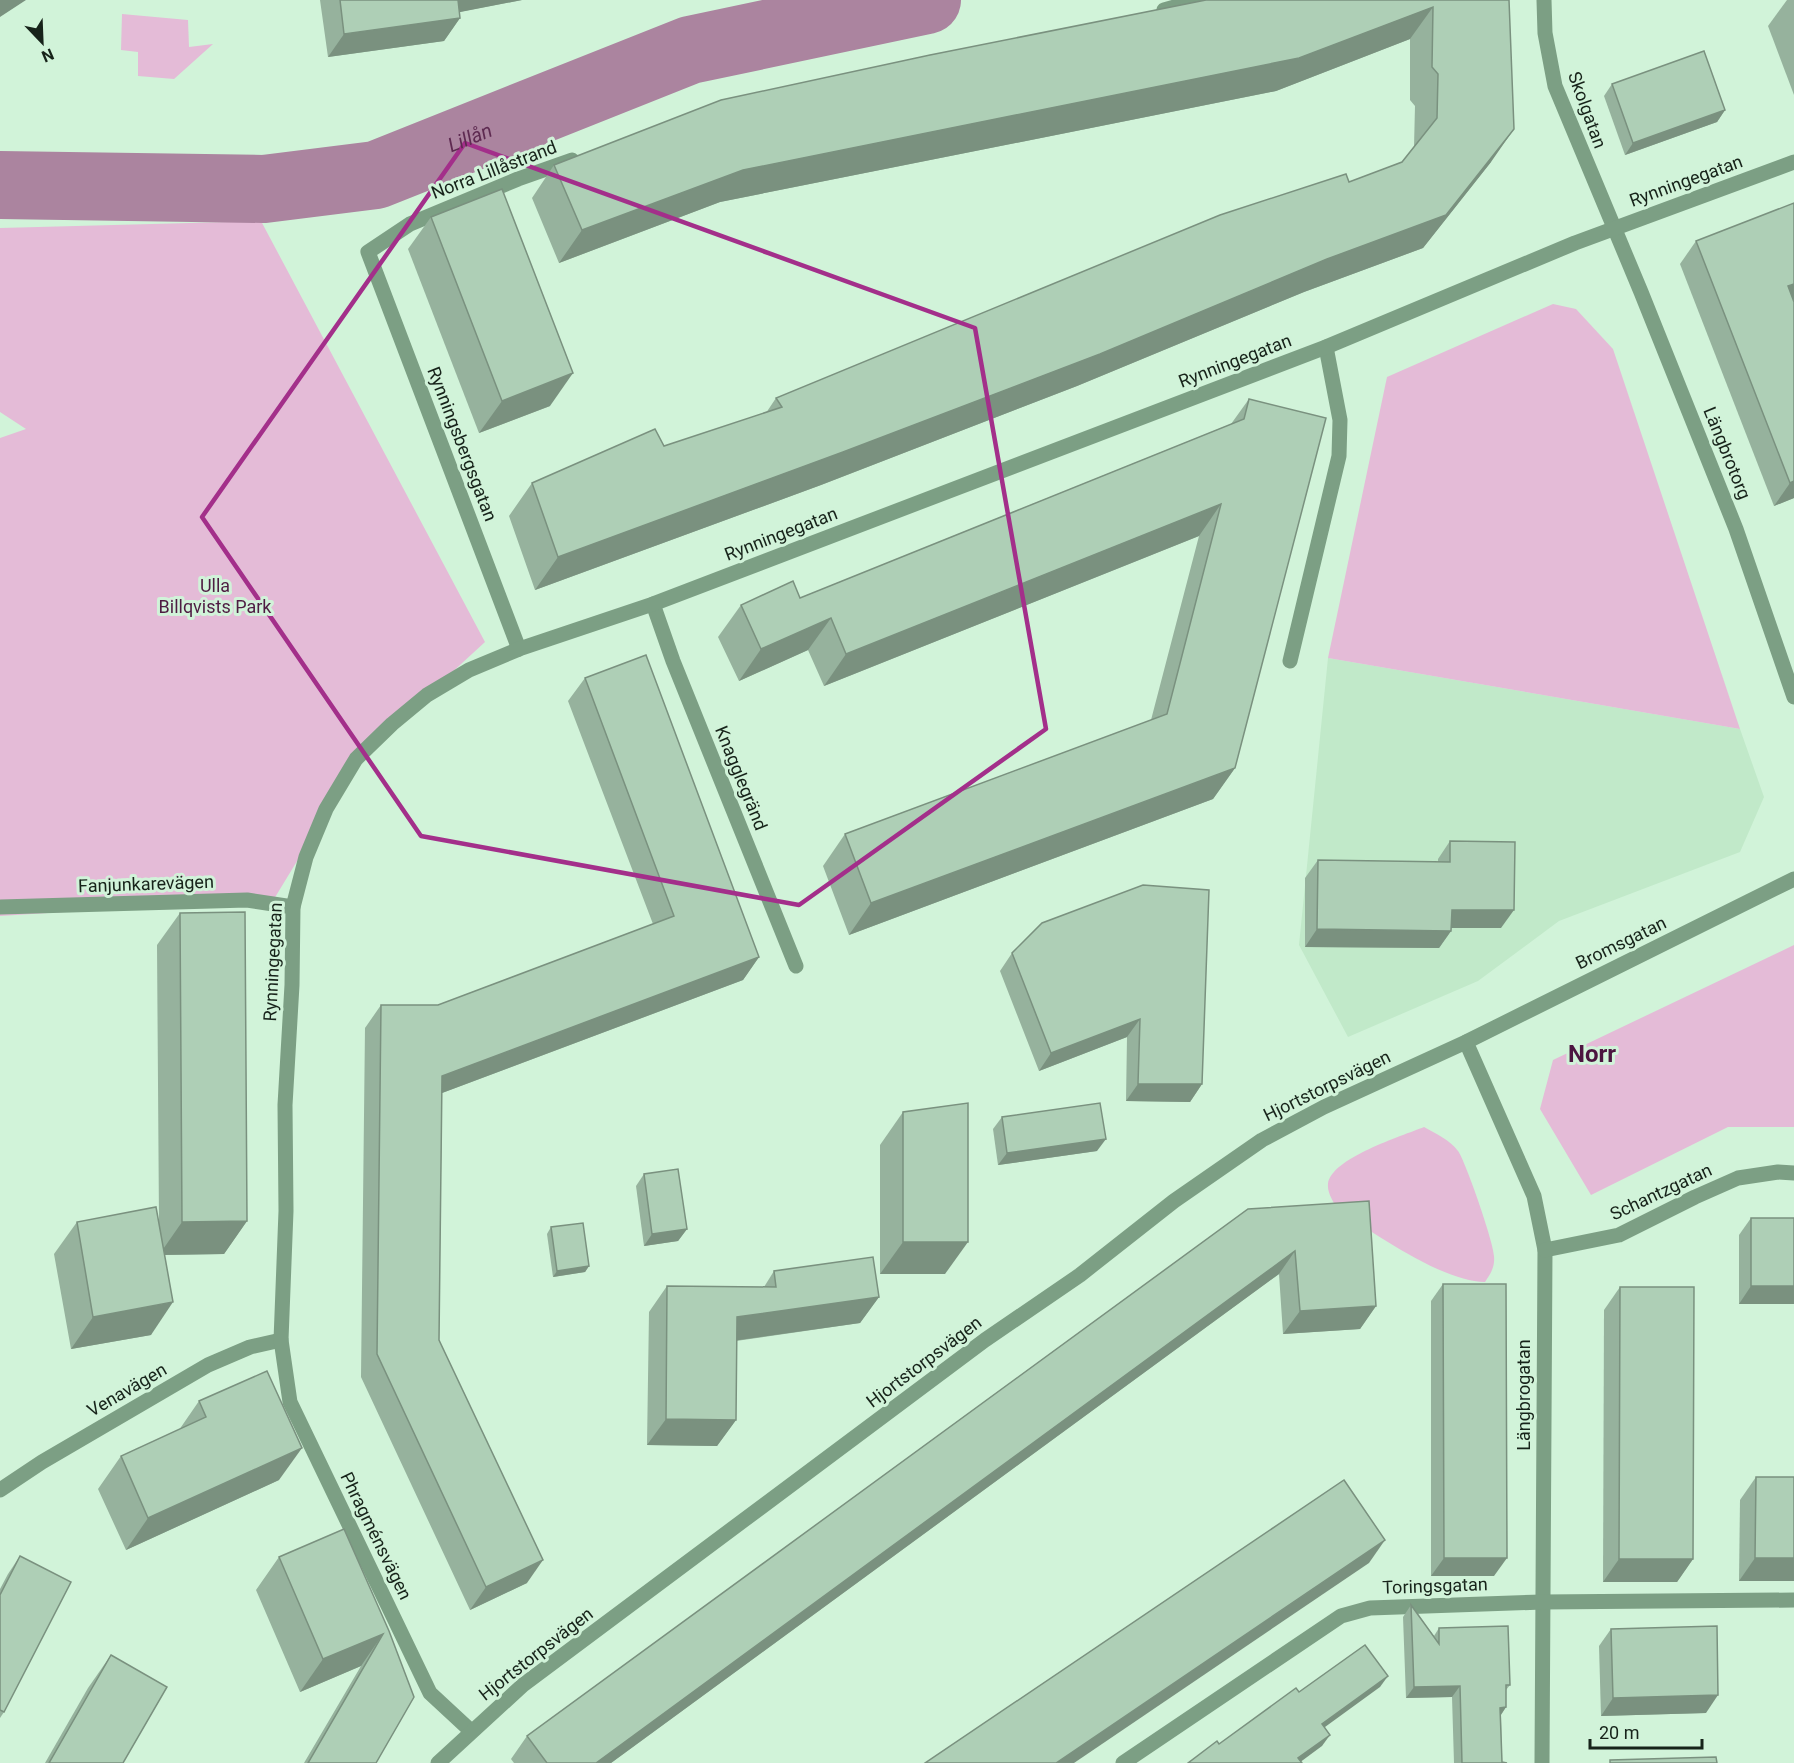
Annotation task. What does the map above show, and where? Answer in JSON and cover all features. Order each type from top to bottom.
[{"type":"street","points":[[1146,15],[1198,0]]},
{"type":"street","name":"Skolgatan","points":[[1545,0],[1545,33],[1555,86],[1613,228]]},
{"type":"street","name":"Norra Lillåstrand","points":[[368,252],[410,224],[518,179],[590,154]]},
{"type":"street","name":"Rynningegatan","points":[[281,1340],[286,1211],[285,1105],[292,985],[293,907],[306,857],[326,809],[356,759],[392,724],[427,695],[469,670],[519,650],[653,604],[1326,348],[1613,228],[1794,162]]},
{"type":"street","name":"Längbrotorg","points":[[1613,228],[1736,529],[1794,697]]},
{"type":"street","name":"Rynningsbergsgatan","points":[[368,252],[519,650]]},
{"type":"street","points":[[1290,662],[1339,456],[1340,420],[1326,348]]},
{"type":"street","name":"Knagglegränd","points":[[653,604],[673,661],[796,966]]},
{"type":"street","name":"Bromsgatan","points":[[1466,1042],[1794,879]]},
{"type":"street","name":"Fanjunkarevägen","points":[[0,908],[247,900],[293,907]]},
{"type":"street","name":"Längbrogatan","points":[[1466,1042],[1534,1196],[1545,1250],[1542,1763]]},
{"type":"street","name":"Hjortstorpsvägen","points":[[440,1762],[523,1685],[985,1340],[1080,1275],[1192,1188],[1262,1140],[1324,1107],[1466,1042]]},
{"type":"street","name":"Schantzgatan","points":[[1545,1250],[1619,1235],[1738,1178],[1778,1172],[1794,1173]]},
{"type":"street","name":"Venavägen","points":[[0,1490],[42,1462],[208,1365],[250,1347],[281,1340]]},
{"type":"street","name":"Phragménsvägen","points":[[281,1340],[290,1402],[430,1693],[471,1731]]},
{"type":"street","name":"Toringsgatan","points":[[1123,1763],[1341,1616],[1370,1608],[1542,1602],[1794,1600]]},
{"type":"highlighted area","points":[[465,143],[975,328],[1046,729],[799,905],[421,836],[202,517]]},
{"type":"shaded area","points":[[1328,658],[1740,729],[1764,797],[1740,852],[1559,921],[1478,981],[1348,1037],[1299,945]]},
{"type":"green space","points":[[122,14],[188,20],[189,47],[213,44],[174,79],[138,76],[138,52],[121,50]]},
{"type":"green space","name":"Ulla Billqvists Park","points":[[261,221],[485,642],[361,756],[274,899],[0,916],[0,438],[26,429],[0,412],[0,228]]},
{"type":"green space","points":[[1553,304],[1576,309],[1613,349],[1740,729],[1328,658],[1387,377]]},
{"type":"green space","points":[[1794,945],[1794,1127],[1728,1127],[1591,1195],[1540,1109],[1553,1060]]},
{"type":"green space","points":[[1424,1127],[1451,1143],[1467,1169],[1493,1248],[1493,1267],[1485,1282],[1449,1274],[1409,1255],[1338,1210],[1330,1194],[1328,1184],[1332,1174],[1341,1165],[1369,1149]]},
{"type":"building","points":[[340,0],[458,0],[460,18],[344,34]]},
{"type":"building","points":[[1206,0],[1509,0],[1514,129],[1446,215],[1327,259],[1100,354],[558,557],[532,483],[655,429],[664,446],[782,407],[776,398],[1220,215],[1346,174],[1349,182],[1402,162],[1437,118],[1438,74],[1432,67],[1433,7],[1299,58],[743,170],[582,230],[554,165],[721,100],[930,55]]},
{"type":"building","points":[[1704,51],[1725,110],[1633,143],[1612,84]]},
{"type":"building","points":[[502,189],[573,373],[502,401],[431,217]]},
{"type":"building","points":[[1794,203],[1794,284],[1788,286],[1794,302],[1794,481],[1790,483],[1696,241]]},
{"type":"building","points":[[1249,399],[1326,418],[1235,768],[871,903],[845,834],[1167,714],[1221,504],[846,654],[831,618],[761,649],[741,605],[793,581],[800,598],[1244,419]]},
{"type":"building","points":[[646,655],[759,957],[442,1076],[439,1340],[543,1560],[486,1587],[377,1354],[381,1005],[438,1005],[674,916],[585,678]]},
{"type":"building","points":[[1450,841],[1515,842],[1514,910],[1452,910],[1451,931],[1317,929],[1318,860],[1450,862]]},
{"type":"building","points":[[1143,885],[1209,890],[1202,1084],[1138,1084],[1140,1019],[1051,1053],[1012,953],[1042,923]]},
{"type":"building","points":[[245,912],[247,1221],[182,1222],[180,913]]},
{"type":"building","points":[[968,1103],[968,1242],[903,1242],[903,1112]]},
{"type":"building","points":[[1100,1103],[1106,1139],[1007,1153],[1002,1117]]},
{"type":"building","points":[[678,1169],[687,1229],[652,1234],[644,1174]]},
{"type":"building","points":[[1369,1201],[1376,1306],[1300,1311],[1295,1251],[596,1763],[547,1763],[527,1736],[1248,1209]]},
{"type":"building","points":[[156,1207],[173,1302],[93,1317],[77,1222]]},
{"type":"building","points":[[1751,1218],[1794,1218],[1794,1286],[1751,1286]]},
{"type":"building","points":[[583,1223],[589,1266],[557,1271],[551,1227]]},
{"type":"building","points":[[873,1257],[879,1297],[737,1317],[736,1420],[666,1419],[667,1286],[776,1287],[774,1271]]},
{"type":"building","points":[[1443,1284],[1506,1284],[1507,1558],[1444,1558]]},
{"type":"building","points":[[1620,1287],[1694,1287],[1693,1559],[1619,1559]]},
{"type":"building","points":[[267,1371],[302,1448],[148,1518],[121,1456],[206,1417],[199,1401]]},
{"type":"building","points":[[1756,1477],[1794,1477],[1794,1558],[1755,1558]]},
{"type":"building","points":[[1344,1480],[1385,1540],[1056,1763],[925,1763]]},
{"type":"building","points":[[344,1529],[389,1631],[414,1697],[376,1763],[308,1763],[383,1634],[323,1659],[279,1557]]},
{"type":"building","points":[[20,1556],[71,1582],[4,1712],[0,1710],[0,1595]]},
{"type":"building","points":[[1411,1605],[1439,1644],[1439,1628],[1508,1626],[1510,1685],[1506,1685],[1506,1707],[1500,1708],[1502,1762],[1507,1763],[1462,1763],[1460,1686],[1414,1687]]},
{"type":"building","points":[[1717,1626],[1718,1695],[1613,1698],[1611,1629]]},
{"type":"building","points":[[1365,1645],[1388,1676],[1322,1724],[1330,1735],[1298,1758],[1302,1763],[1188,1763],[1217,1741],[1219,1744],[1296,1688],[1299,1692]]},
{"type":"building","points":[[111,1655],[167,1687],[123,1763],[49,1763]]},
{"type":"building","points":[[1716,1757],[1717,1763],[1610,1763],[1610,1760]]},
{"type":"waterway","name":"Lillån","points":[[0,185],[264,189],[376,175],[690,50],[927,0]]},
{"type":"district","name":"Norr","points":[[1592,1054]]}]
